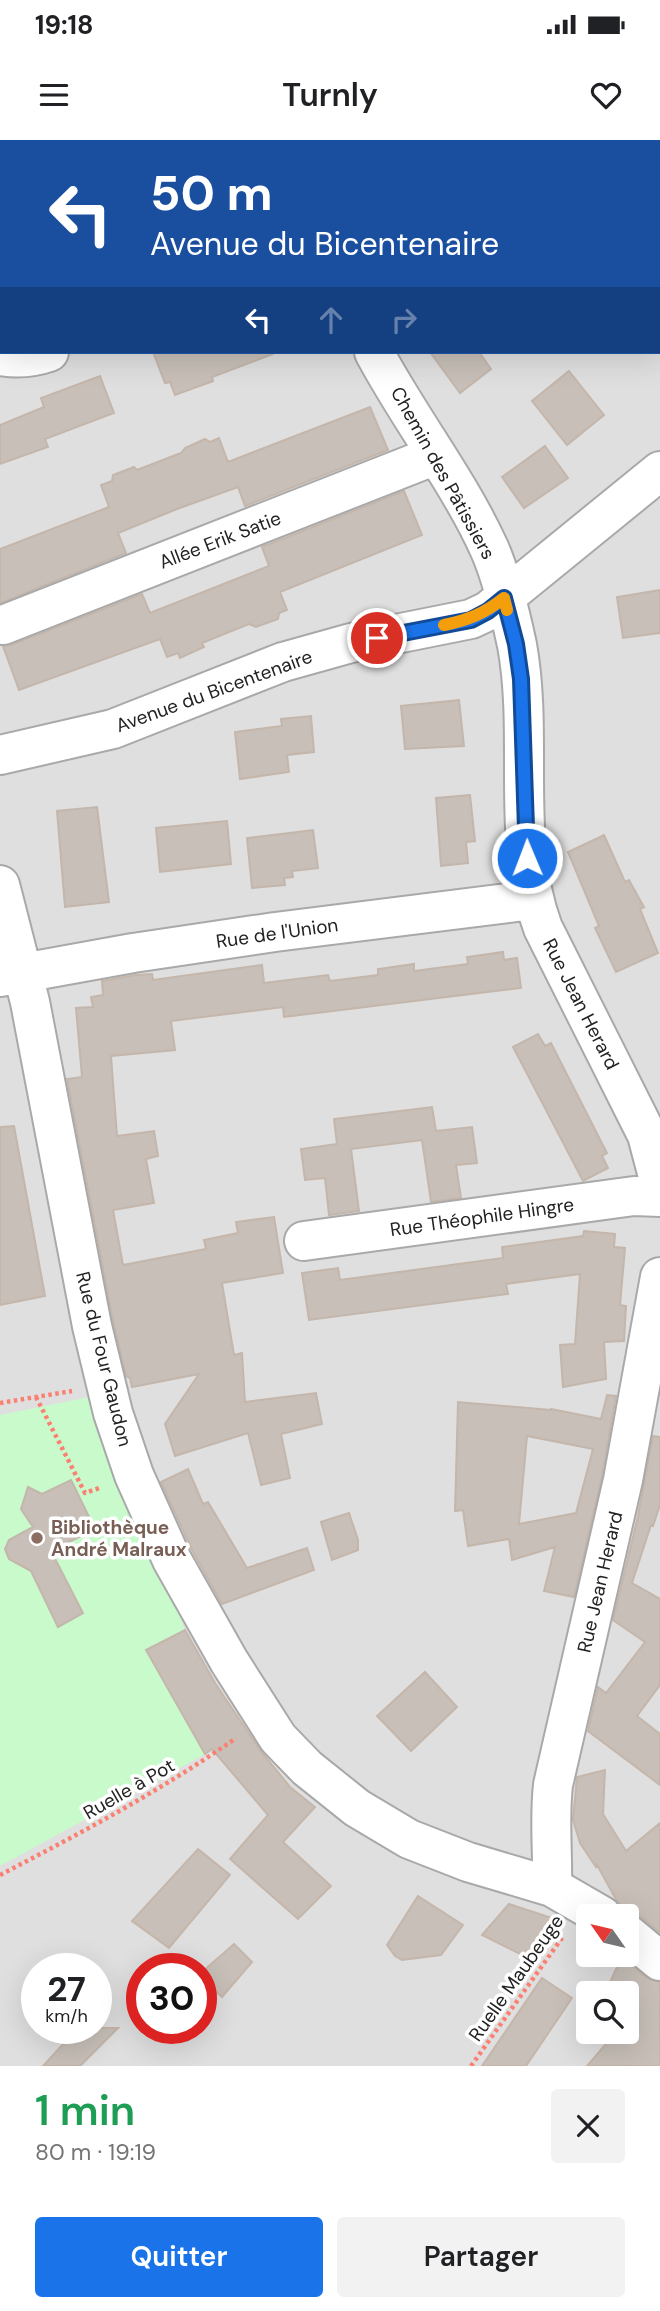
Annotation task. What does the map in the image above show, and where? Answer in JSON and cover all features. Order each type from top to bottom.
[{"type":"street","points":[[0,356],[13,359],[34,358],[44,354]]},
{"type":"street","name":"Chemin des Pâtissiers","points":[[375,354],[488,546],[504,598],[516,644],[521,679],[527,858],[532,900]]},
{"type":"street","name":"Allée Erik Satie","points":[[3,625],[436,455]]},
{"type":"street","name":"Avenue du Bicentenaire","points":[[0,755],[113,729],[283,663],[351,643],[471,620],[488,611],[660,471]]},
{"type":"street","name":"Rue du Four Gaudon","points":[[0,885],[11,974],[30,1002],[92,1325],[107,1385],[134,1475],[172,1560],[229,1661],[278,1738],[307,1768],[357,1808],[409,1839],[468,1862],[552,1887],[581,1904]]},
{"type":"street","name":"Rue de l'Union","points":[[11,974],[275,932],[532,900]]},
{"type":"street","name":"Rue Jean Herard","points":[[532,900],[543,928],[648,1135],[660,1184]]},
{"type":"street","name":"Rue Théophile Hingre","points":[[303,1241],[634,1196],[660,1197]]},
{"type":"street","name":"Rue Jean Herard","points":[[552,1887],[552,1784],[624,1480],[660,1278]]},
{"type":"street","points":[[639,1944],[660,1961]]},
{"type":"path","points":[[0,1403],[107,1385]]},
{"type":"path","points":[[36,1397],[85,1493],[134,1475]]},
{"type":"path","name":"Ruelle à Pot","points":[[0,1875],[109,1818],[203,1761],[265,1717]]},
{"type":"path","name":"Ruelle Maubeuge","points":[[471,2066],[576,1933]]},
{"type":"shaded area","points":[[0,354],[660,354],[660,2066],[0,2066]]},
{"type":"green space","points":[[94,1396],[185,1630],[147,1651],[205,1754],[0,1866],[0,1415]]},
{"type":"building","points":[[154,354],[273,354],[212,377],[213,381],[175,395],[170,382],[165,383]]},
{"type":"building","points":[[431,354],[480,354],[491,369],[460,393]]},
{"type":"building","points":[[569,371],[604,415],[567,445],[532,401]]},
{"type":"building","points":[[100,376],[114,413],[45,439],[48,447],[0,464],[0,425],[44,407],[41,398]]},
{"type":"building","points":[[370,407],[388,450],[245,506],[238,487],[177,509],[118,533],[126,553],[0,603],[0,549],[109,507],[101,485],[112,481],[113,475],[134,467],[137,470],[181,453],[185,448],[205,439],[210,442],[219,438],[228,462]]},
{"type":"building","points":[[545,446],[568,478],[524,508],[502,477]]},
{"type":"building","points":[[404,491],[422,535],[280,592],[287,610],[279,613],[278,619],[256,627],[249,624],[202,643],[204,647],[180,658],[178,653],[167,657],[160,639],[19,690],[3,646],[142,594],[150,613],[269,566],[262,547]]},
{"type":"building","points":[[660,590],[660,633],[623,638],[617,597]]},
{"type":"building","points":[[459,700],[464,746],[405,749],[401,706]]},
{"type":"building","points":[[311,716],[314,752],[287,755],[289,772],[240,779],[235,732],[282,726],[281,719]]},
{"type":"building","points":[[470,795],[475,841],[466,842],[468,863],[441,866],[436,798]]},
{"type":"building","points":[[97,807],[109,902],[65,907],[57,811]]},
{"type":"building","points":[[227,821],[231,864],[160,872],[156,828]]},
{"type":"building","points":[[313,830],[318,868],[292,871],[293,877],[284,878],[285,885],[252,888],[247,838]]},
{"type":"building","points":[[604,835],[625,882],[629,880],[644,907],[640,909],[658,953],[616,972],[595,928],[599,926],[568,852]]},
{"type":"building","points":[[503,952],[504,960],[517,958],[521,988],[284,1017],[283,1007],[171,1021],[175,1050],[111,1056],[117,1136],[154,1131],[158,1156],[146,1159],[154,1203],[113,1210],[123,1265],[206,1249],[204,1240],[238,1233],[236,1222],[274,1217],[283,1273],[222,1283],[234,1355],[242,1353],[245,1402],[316,1393],[322,1424],[281,1434],[290,1478],[261,1485],[248,1433],[175,1456],[165,1424],[199,1374],[132,1387],[130,1378],[126,1376],[67,1079],[82,1077],[76,1008],[93,1007],[91,997],[103,995],[102,981],[136,975],[152,974],[153,980],[262,965],[264,983],[328,975],[330,981],[378,975],[378,969],[414,964],[414,971],[468,964],[467,957]]},
{"type":"building","points":[[538,1034],[545,1046],[551,1043],[607,1153],[602,1156],[608,1168],[583,1181],[513,1047]]},
{"type":"building","points":[[432,1107],[436,1131],[472,1127],[477,1163],[456,1165],[461,1198],[431,1202],[422,1140],[351,1149],[359,1211],[329,1215],[325,1178],[305,1180],[301,1149],[337,1144],[334,1119]]},
{"type":"building","points":[[14,1126],[45,1296],[0,1305],[0,1127]]},
{"type":"building","points":[[584,1231],[615,1234],[614,1247],[625,1248],[620,1305],[626,1306],[624,1341],[604,1342],[606,1379],[563,1387],[560,1345],[575,1344],[580,1274],[506,1284],[508,1294],[309,1320],[302,1273],[338,1268],[340,1280],[503,1258],[502,1247],[583,1236]]},
{"type":"building","points":[[607,1395],[616,1396],[602,1476],[574,1597],[544,1591],[555,1547],[512,1560],[509,1539],[468,1546],[463,1510],[455,1511],[458,1402],[551,1409],[601,1419]],"holes":[[[527,1436],[593,1449],[576,1513],[519,1524]]]},
{"type":"building","points":[[653,1436],[660,1437],[660,1505],[632,1583],[660,1599],[660,1685],[637,1716],[660,1734],[660,1785],[588,1731],[598,1687],[606,1693],[645,1642],[613,1620],[638,1516]]},
{"type":"building","points":[[188,1469],[203,1504],[208,1502],[247,1568],[307,1548],[314,1570],[222,1604],[192,1550],[161,1482]]},
{"type":"building","points":[[71,1480],[95,1529],[51,1551],[83,1613],[58,1627],[31,1571],[9,1559],[5,1549],[9,1540],[33,1527],[21,1509],[28,1487],[42,1494]]},
{"type":"building","points":[[349,1513],[358,1540],[358,1550],[332,1560],[321,1522]]},
{"type":"building","points":[[185,1630],[215,1683],[260,1750],[290,1787],[315,1807],[283,1842],[331,1886],[298,1919],[230,1859],[268,1815],[212,1749],[205,1754],[146,1650]]},
{"type":"building","points":[[425,1672],[457,1707],[411,1751],[377,1716]]},
{"type":"building","points":[[605,1770],[603,1814],[626,1851],[660,1823],[660,1933],[639,1916],[639,1904],[620,1904],[617,1901],[597,1865],[596,1867],[580,1843],[573,1820],[577,1777]]},
{"type":"building","points":[[198,1849],[230,1875],[169,1948],[132,1921]]},
{"type":"building","points":[[418,1896],[463,1925],[441,1955],[402,1960],[395,1956],[387,1945]]},
{"type":"building","points":[[509,1904],[561,1921],[536,1962],[482,1935]]},
{"type":"building","points":[[234,1944],[252,1962],[222,1997],[217,1992],[217,1959]]},
{"type":"building","points":[[633,1967],[647,1978],[660,1982],[660,2066],[587,2066],[606,2044],[639,2044],[639,1981],[611,1981],[616,1969]]},
{"type":"building","points":[[542,1978],[572,1998],[526,2066],[482,2066]]},
{"type":"building","points":[[63,2044],[102,2044],[80,2066],[43,2066]]},
{"type":"slow traffic","points":[[444,625],[471,620],[504,598],[507,610]]},
{"type":"place","name":"Bibliothèque André Malraux","points":[[37,1538]]},
{"type":"route","points":[[377,638],[471,620],[504,598],[516,644],[521,679],[527,858]]}]
